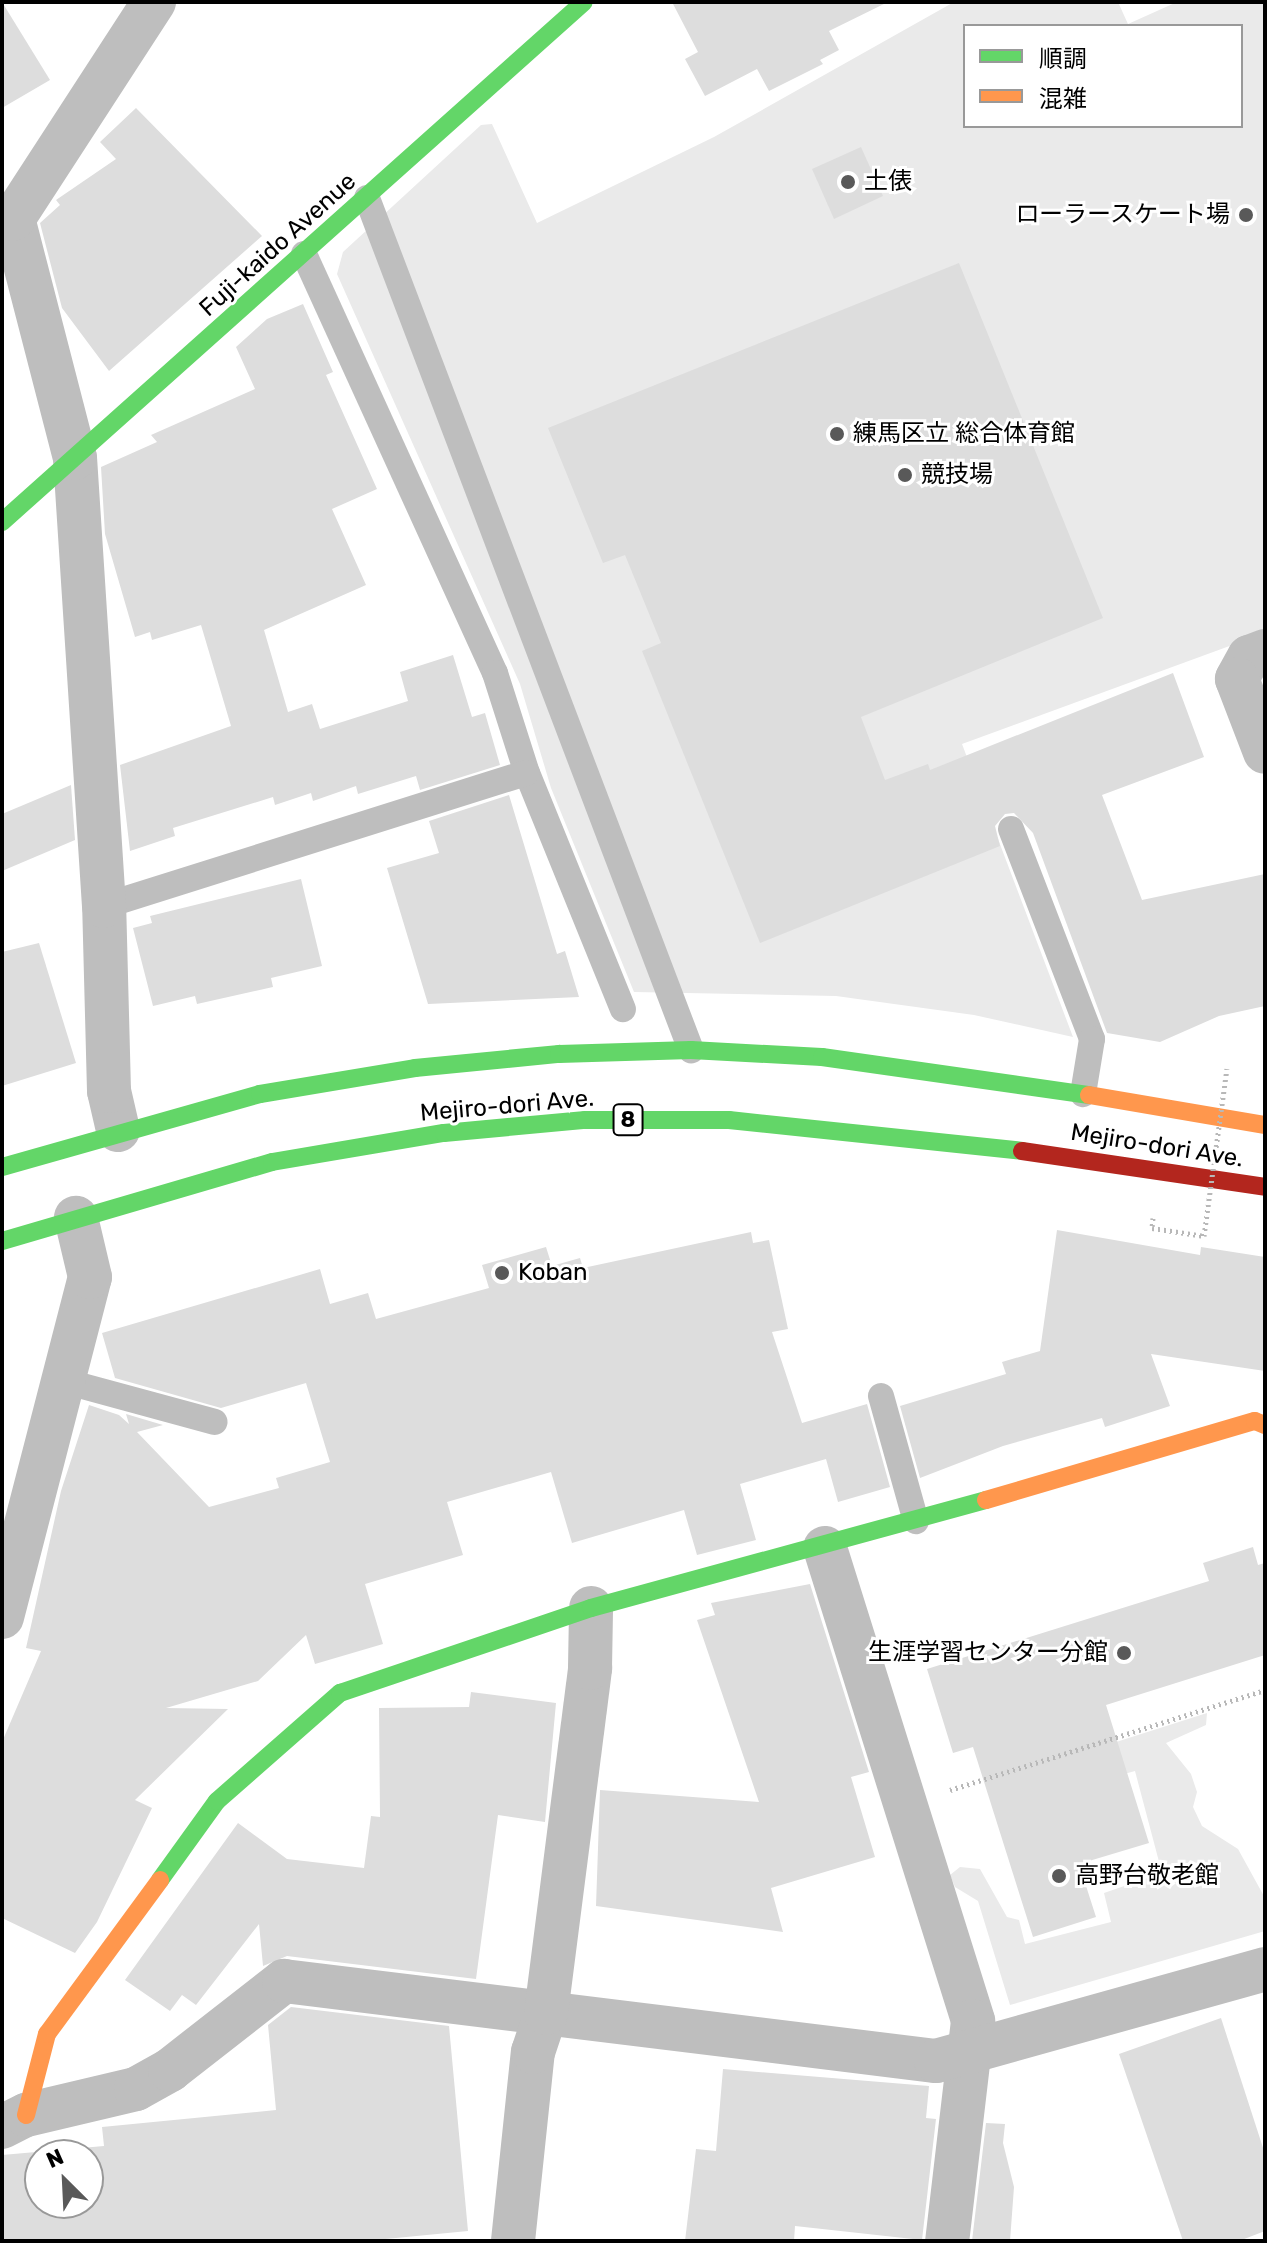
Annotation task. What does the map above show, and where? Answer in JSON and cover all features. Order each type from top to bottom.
[{"type":"main road","name":"Fuji-kaido Avenue","points":[[2,522],[584,2]]},
{"type":"main road","name":"Mejiro-dori Ave.","points":[[2,1167],[118,1130],[260,1094],[415,1068],[559,1054],[691,1050],[822,1057],[1083,1094],[1265,1125]]},
{"type":"main road","name":"Mejiro-dori Ave.","points":[[2,1241],[272,1162],[444,1133],[585,1120],[729,1120],[1032,1152],[1265,1187]]},
{"type":"main road","points":[[14,2121],[47,2034],[217,1801],[340,1693],[591,1608],[825,1548],[1255,1421],[1265,1425]]},
{"type":"street","points":[[118,1130],[109,1091],[104,906],[75,458],[13,219],[154,2]]},
{"type":"street","points":[[1265,651],[1249,657],[1237,679],[1265,752]]},
{"type":"street","points":[[2,1617],[90,1277],[76,1218]]},
{"type":"street","points":[[825,1548],[973,2021],[947,2241]]},
{"type":"street","points":[[513,2241],[533,2052],[546,2013],[590,1668],[591,1608]]},
{"type":"street","points":[[14,2121],[136,2089],[170,2070],[284,1981],[936,2061],[1265,1969]]},
{"type":"lane","points":[[367,198],[691,1050]]},
{"type":"lane","points":[[304,254],[495,673],[527,773],[623,1009]]},
{"type":"lane","points":[[104,906],[527,773]]},
{"type":"lane","points":[[1011,829],[1092,1039],[1083,1094]]},
{"type":"lane","points":[[64,1381],[215,1422]]},
{"type":"lane","points":[[881,1396],[916,1521]]},
{"type":"path","points":[[1204,1236],[1227,1069]]},
{"type":"path","points":[[903,1805],[1265,1690]]},
{"type":"shaded area","name":"練馬区立 総合体育館","points":[[954,2],[1118,2],[1128,24],[1177,2],[1265,2],[1265,633],[962,744],[1073,1037],[974,1015],[836,996],[634,992],[551,788],[520,684],[337,274],[343,252],[481,125],[492,124],[537,223],[714,137]]},
{"type":"shaded area","points":[[1207,1713],[1206,1725],[1166,1743],[1191,1774],[1197,1792],[1193,1807],[1202,1826],[1238,1849],[1265,1898],[1265,1931],[1010,2005],[978,1901],[955,1887],[950,1875],[960,1867],[980,1869],[1007,1917],[1019,1920],[1025,1944],[1111,1922],[1104,1893],[1162,1873],[1135,1771],[1055,1793],[1044,1765]]},
{"type":"building","points":[[2,2],[50,80],[2,108]]},
{"type":"building","points":[[672,2],[888,2],[829,31],[839,50],[820,60],[823,64],[769,91],[757,69],[705,96],[685,59],[698,52]]},
{"type":"building","points":[[136,108],[262,236],[109,371],[62,308],[40,223],[60,205],[56,200],[116,159],[100,142]]},
{"type":"building","name":"土俵","points":[[861,147],[883,196],[834,219],[812,169]]},
{"type":"building","points":[[959,263],[1103,618],[861,717],[885,780],[928,764],[930,770],[1173,673],[1204,757],[1102,795],[1142,900],[1265,874],[1265,1006],[1219,1016],[1160,1042],[1107,1033],[1033,833],[1014,813],[1005,814],[995,826],[1000,846],[760,943],[642,651],[661,643],[625,555],[603,563],[548,428]]},
{"type":"building","points":[[303,304],[333,372],[326,375],[377,489],[332,509],[366,585],[264,630],[288,712],[312,704],[320,729],[408,701],[400,672],[453,655],[472,717],[485,713],[500,765],[420,790],[416,776],[358,794],[356,786],[313,801],[311,793],[275,805],[273,797],[173,828],[175,836],[130,851],[120,765],[231,726],[201,625],[152,640],[150,632],[135,637],[105,534],[101,467],[157,442],[151,435],[255,389],[236,347],[267,319]]},
{"type":"building","points":[[71,785],[75,840],[2,871],[2,814]]},
{"type":"building","points":[[509,795],[557,954],[565,951],[579,997],[428,1004],[387,868],[439,853],[429,821]]},
{"type":"building","points":[[301,879],[322,966],[271,978],[273,987],[197,1004],[195,996],[153,1006],[133,928],[152,923],[150,916]]},
{"type":"building","points":[[39,943],[76,1063],[2,1086],[2,952]]},
{"type":"building","points":[[1057,1230],[1200,1255],[1201,1247],[1265,1257],[1265,1371],[1151,1354],[1170,1406],[1105,1427],[1102,1418],[1003,1446],[920,1478],[900,1406],[1006,1374],[1002,1362],[1040,1351]]},
{"type":"building","points":[[751,1232],[753,1243],[769,1240],[788,1329],[772,1332],[802,1423],[867,1404],[890,1487],[838,1502],[826,1459],[740,1484],[756,1540],[697,1555],[684,1510],[572,1543],[551,1472],[447,1502],[463,1555],[365,1584],[383,1644],[315,1664],[306,1635],[258,1681],[166,1708],[228,1709],[135,1800],[152,1808],[97,1922],[75,1953],[2,1918],[2,1742],[41,1651],[26,1648],[61,1491],[89,1405],[119,1415],[129,1424],[126,1414],[163,1425],[137,1432],[209,1507],[279,1488],[276,1478],[330,1462],[306,1383],[221,1408],[115,1378],[102,1333],[320,1269],[330,1304],[368,1293],[376,1319],[489,1288],[482,1265],[546,1247],[552,1266],[580,1258],[583,1268]]},
{"type":"building","points":[[1253,1547],[1258,1565],[1265,1563],[1265,1655],[1106,1705],[1149,1843],[1079,1864],[1096,1917],[1033,1937],[973,1747],[953,1753],[927,1669],[1209,1581],[1203,1563]]},
{"type":"building","points":[[810,1584],[869,1772],[851,1777],[875,1857],[771,1888],[783,1932],[596,1906],[600,1790],[759,1802],[697,1620],[715,1615],[711,1603]]},
{"type":"building","points":[[471,1692],[556,1703],[545,1822],[498,1815],[476,1979],[287,1956],[263,1966],[259,1924],[196,2005],[182,1995],[170,2011],[125,1980],[238,1823],[287,1859],[364,1868],[371,1816],[380,1817],[379,1708],[469,1707]]},
{"type":"building","points":[[291,2007],[449,2026],[468,2231],[365,2241],[2,2241],[2,2155],[24,2153],[24,2219],[104,2219],[102,2127],[276,2110],[268,2025]]},
{"type":"building","points":[[1221,2018],[1265,2154],[1265,2231],[1239,2241],[1183,2241],[1119,2054]]},
{"type":"building","points":[[723,2069],[929,2086],[926,2118],[936,2119],[922,2240],[795,2226],[794,2241],[685,2241],[696,2149],[716,2151]]},
{"type":"building","points":[[986,2123],[1005,2124],[1003,2143],[1014,2187],[1010,2241],[972,2241]]},
{"type":"traffic: fast","points":[[2,522],[584,2]]},
{"type":"traffic: fast","points":[[2,1167],[260,1094],[415,1068],[559,1054],[691,1050],[822,1057],[1089,1095]]},
{"type":"traffic: fast","points":[[2,1241],[272,1162],[444,1133],[585,1120],[729,1120],[1022,1151]]},
{"type":"traffic: fast","points":[[160,1880],[217,1801],[340,1693],[591,1608],[986,1500]]},
{"type":"traffic: slow","points":[[1089,1095],[1265,1125]]},
{"type":"traffic: slow","points":[[986,1500],[1255,1421],[1265,1425]]},
{"type":"traffic: slow","points":[[26,2115],[47,2034],[160,1880]]},
{"type":"traffic: jam","points":[[1022,1151],[1265,1187]]},
{"type":"place","name":"土俵","points":[[848,182]]},
{"type":"place","name":"ローラースケート場","points":[[1246,215]]},
{"type":"place","name":"練馬区立 総合体育館","points":[[837,434]]},
{"type":"place","name":"競技場","points":[[905,475]]},
{"type":"place","name":"Koban","points":[[502,1273]]},
{"type":"place","name":"生涯学習センター分館","points":[[1124,1653]]},
{"type":"place","name":"高野台敬老館","points":[[1059,1876]]}]
